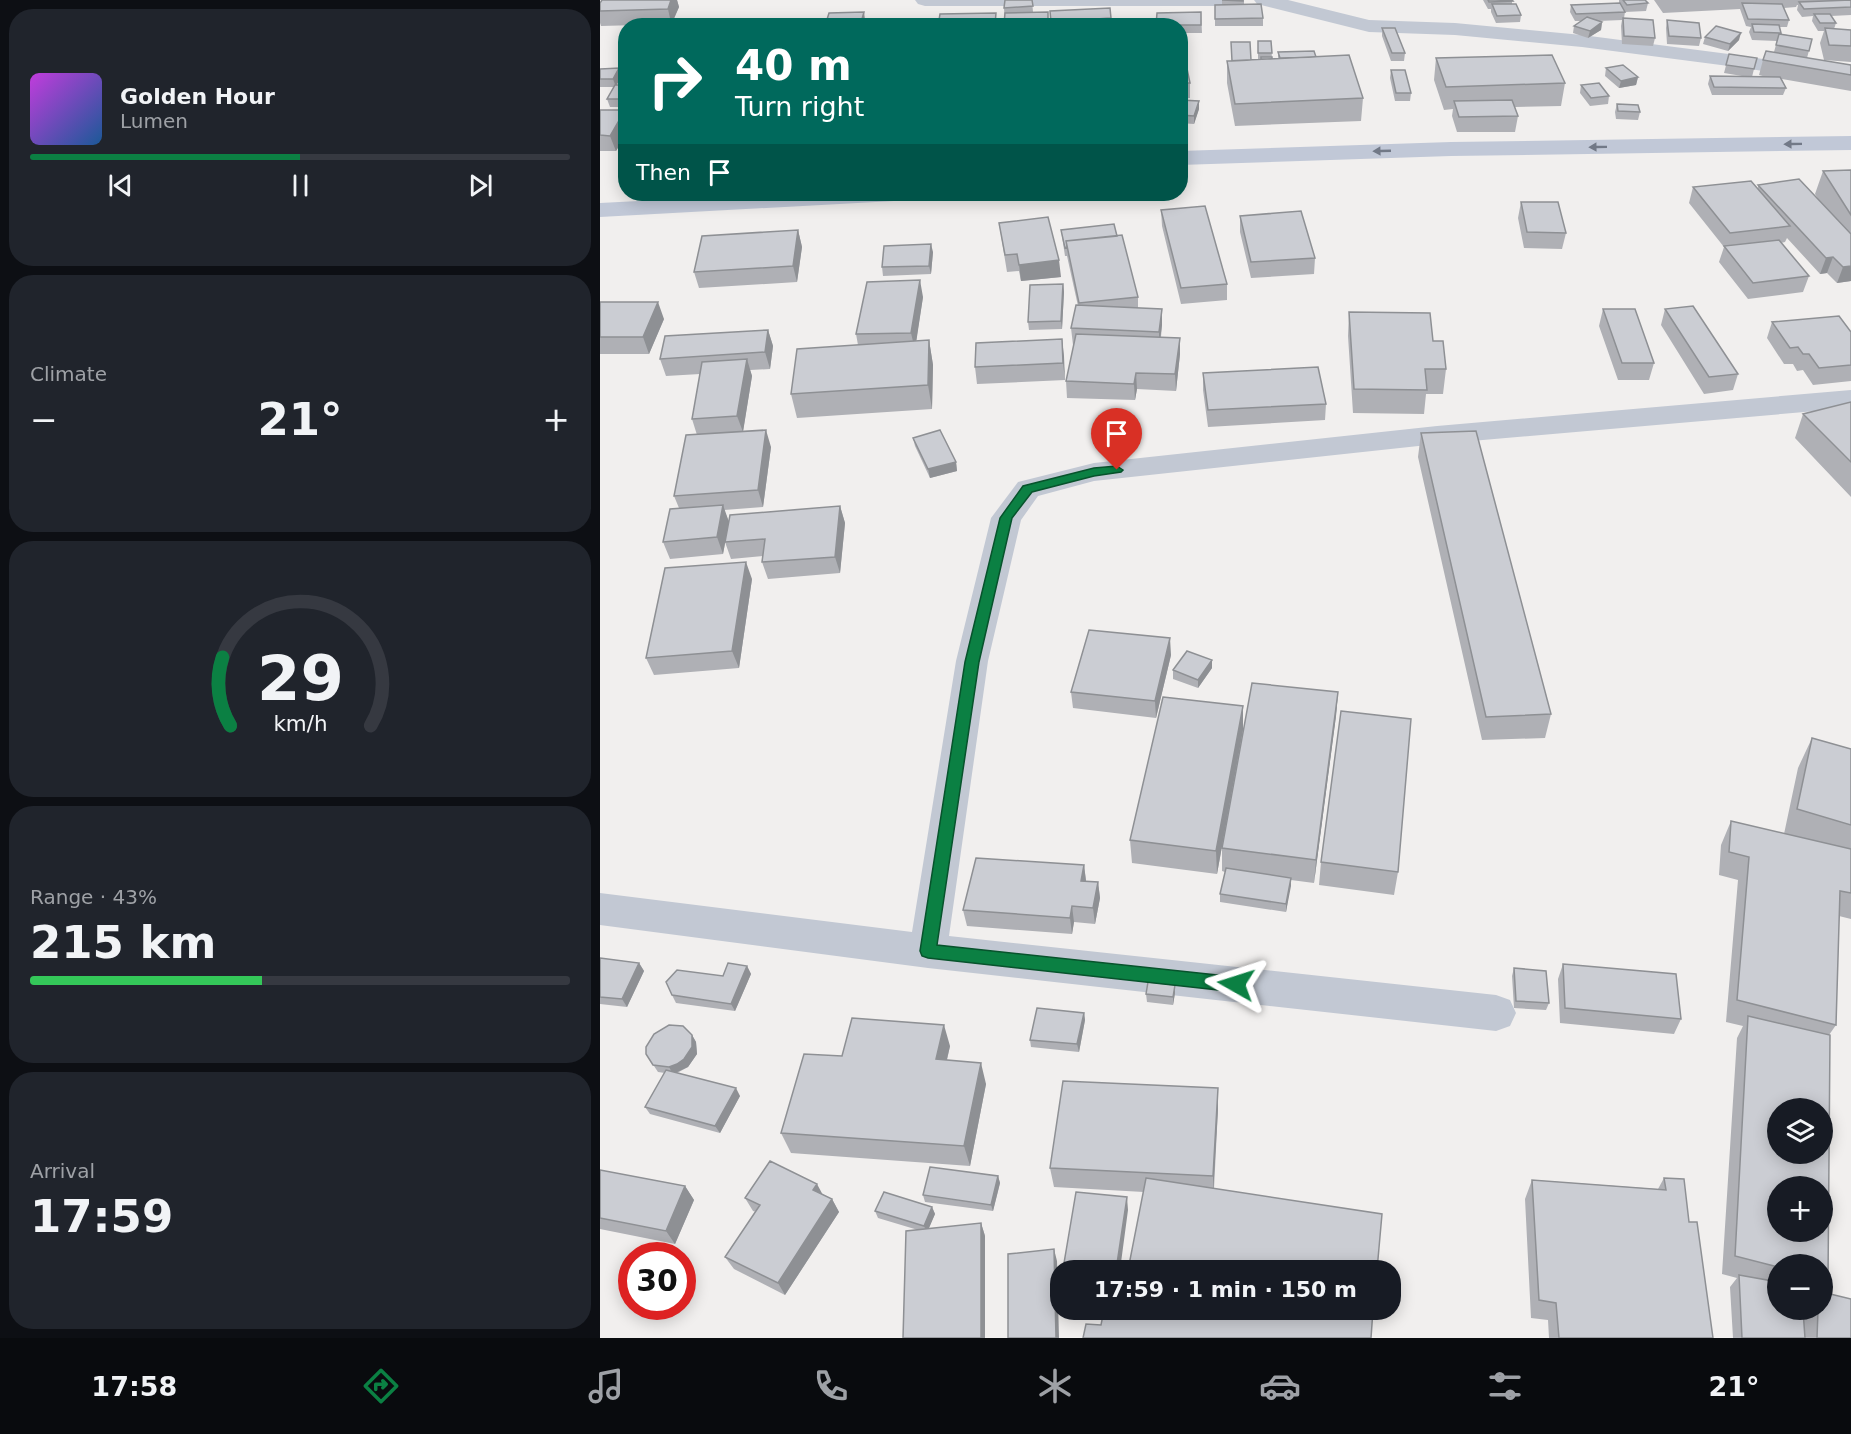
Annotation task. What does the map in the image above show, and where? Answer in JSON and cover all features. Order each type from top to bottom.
[{"type":"street","points":[[925,0],[1219,0]]},
{"type":"street","points":[[1264,0],[1369,26],[1455,29],[1582,41],[1744,62],[1851,79]]},
{"type":"street","points":[[1188,178],[1418,161],[1851,143]]},
{"type":"street","points":[[1188,158],[1725,167]]},
{"type":"street","points":[[600,189],[618,188]]},
{"type":"street","points":[[600,210],[765,201]]},
{"type":"street","points":[[928,951],[972,662],[1006,518],[1028,489],[1106,471],[1437,435],[1851,399]]},
{"type":"street","points":[[600,909],[928,951],[1496,1012]]},
{"type":"building","points":[[602,0],[671,0],[668,9],[600,11]]},
{"type":"building","points":[[1005,0],[1032,0],[1033,6],[1004,8]]},
{"type":"building","points":[[1488,0],[1512,0],[1513,1],[1489,2]]},
{"type":"building","points":[[1623,0],[1645,0],[1648,3],[1627,5]]},
{"type":"building","points":[[1851,0],[1851,7],[1804,9],[1799,2]]},
{"type":"building","points":[[1620,3],[1625,12],[1576,14],[1571,5]]},
{"type":"building","points":[[1742,3],[1782,4],[1789,20],[1748,19]]},
{"type":"building","points":[[1261,4],[1263,18],[1215,19],[1215,5]]},
{"type":"building","points":[[1492,4],[1516,4],[1521,15],[1497,16]]},
{"type":"building","points":[[1110,8],[1111,18],[1051,18],[1050,11]]},
{"type":"building","points":[[864,12],[862,18],[827,18],[829,13]]},
{"type":"building","points":[[1048,12],[1048,18],[1005,18],[1005,13]]},
{"type":"building","points":[[1201,12],[1201,25],[1188,25],[1188,18],[1157,18],[1157,13]]},
{"type":"building","points":[[996,13],[996,18],[939,18],[940,14]]},
{"type":"building","points":[[1814,14],[1830,14],[1836,23],[1820,23]]},
{"type":"building","points":[[1587,17],[1602,22],[1590,31],[1574,26]]},
{"type":"building","points":[[1623,18],[1653,20],[1655,38],[1624,36]]},
{"type":"building","points":[[1667,20],[1699,23],[1701,38],[1669,36]]},
{"type":"building","points":[[1752,24],[1779,25],[1781,33],[1754,32]]},
{"type":"building","points":[[1716,26],[1741,33],[1730,44],[1705,37]]},
{"type":"building","points":[[1382,28],[1395,28],[1405,53],[1392,53]]},
{"type":"building","points":[[1825,28],[1851,30],[1851,46],[1829,45]]},
{"type":"building","points":[[1779,34],[1812,39],[1809,51],[1776,45]]},
{"type":"building","points":[[1258,41],[1271,41],[1272,53],[1258,53]]},
{"type":"building","points":[[1231,42],[1250,42],[1251,60],[1232,61]]},
{"type":"building","points":[[1314,51],[1316,57],[1280,58],[1278,52]]},
{"type":"building","points":[[1766,51],[1851,65],[1851,75],[1763,60]]},
{"type":"building","points":[[1729,54],[1757,58],[1754,69],[1726,65]]},
{"type":"building","points":[[1349,55],[1363,98],[1235,104],[1227,61]]},
{"type":"building","points":[[1552,55],[1565,83],[1446,87],[1436,58]]},
{"type":"building","points":[[1623,65],[1638,77],[1621,81],[1606,68]]},
{"type":"building","points":[[618,68],[613,79],[600,79],[600,69]]},
{"type":"building","points":[[1391,70],[1405,70],[1411,93],[1396,93]]},
{"type":"building","points":[[1710,76],[1780,77],[1786,88],[1714,87]]},
{"type":"building","points":[[1599,83],[1609,96],[1591,98],[1581,85]]},
{"type":"building","points":[[615,85],[618,85],[618,99],[607,99]]},
{"type":"building","points":[[1188,100],[1199,101],[1194,116],[1188,116]]},
{"type":"building","points":[[1512,100],[1518,116],[1459,117],[1454,101]]},
{"type":"building","points":[[1617,104],[1638,105],[1640,112],[1618,111]]},
{"type":"building","points":[[600,110],[618,110],[618,122],[610,136],[600,135]]},
{"type":"building","points":[[1851,170],[1851,215],[1823,171]]},
{"type":"building","points":[[1799,179],[1851,234],[1851,266],[1843,267],[1833,257],[1826,258],[1758,185]]},
{"type":"building","points":[[1751,181],[1790,226],[1730,233],[1693,187]]},
{"type":"building","points":[[1521,202],[1558,202],[1566,233],[1527,232]]},
{"type":"building","points":[[1205,206],[1227,284],[1181,288],[1161,210]]},
{"type":"building","points":[[1301,211],[1315,258],[1251,262],[1240,216]]},
{"type":"building","points":[[1048,217],[1059,260],[1019,265],[1017,254],[1005,255],[999,223]]},
{"type":"building","points":[[1114,224],[1117,236],[1066,241],[1067,247],[1065,248],[1061,230]]},
{"type":"building","points":[[798,230],[793,266],[694,272],[702,236]]},
{"type":"building","points":[[1122,235],[1138,297],[1079,303],[1066,241]]},
{"type":"building","points":[[1779,240],[1809,276],[1753,283],[1724,246]]},
{"type":"building","points":[[931,244],[929,266],[882,267],[884,246]]},
{"type":"building","points":[[920,280],[911,333],[856,334],[867,282]]},
{"type":"building","points":[[1063,284],[1061,321],[1028,322],[1030,285]]},
{"type":"building","points":[[600,302],[658,302],[643,337],[600,337]]},
{"type":"building","points":[[1076,305],[1162,309],[1159,332],[1071,328]]},
{"type":"building","points":[[1693,306],[1738,374],[1709,377],[1665,309]]},
{"type":"building","points":[[1603,309],[1635,309],[1654,363],[1622,363]]},
{"type":"building","points":[[1349,312],[1430,313],[1433,341],[1443,341],[1446,369],[1425,369],[1427,390],[1354,389]]},
{"type":"building","points":[[1839,316],[1851,332],[1851,365],[1819,368],[1809,354],[1803,354],[1798,347],[1790,348],[1772,322]]},
{"type":"building","points":[[768,330],[765,352],[660,359],[665,336]]},
{"type":"building","points":[[1076,334],[1180,338],[1175,374],[1136,373],[1134,384],[1066,381]]},
{"type":"building","points":[[1062,339],[1063,363],[975,367],[976,343]]},
{"type":"building","points":[[929,340],[928,385],[791,394],[797,349]]},
{"type":"building","points":[[747,359],[737,416],[692,419],[702,362]]},
{"type":"building","points":[[1318,367],[1326,404],[1208,410],[1203,373]]},
{"type":"building","points":[[1851,402],[1851,462],[1803,414]]},
{"type":"building","points":[[766,430],[758,490],[674,496],[686,435]]},
{"type":"building","points":[[940,430],[956,462],[928,469],[913,438]]},
{"type":"building","points":[[1476,431],[1551,714],[1486,717],[1421,433]]},
{"type":"building","points":[[723,505],[717,537],[663,542],[670,509]]},
{"type":"building","points":[[840,506],[835,557],[762,562],[765,539],[725,542],[730,515]]},
{"type":"building","points":[[746,562],[732,651],[646,658],[665,568]]},
{"type":"building","points":[[1089,630],[1170,638],[1155,701],[1071,692]]},
{"type":"building","points":[[1187,651],[1212,660],[1198,680],[1173,670]]},
{"type":"building","points":[[1252,683],[1338,692],[1316,860],[1222,848]]},
{"type":"building","points":[[1163,697],[1243,706],[1216,851],[1130,840]]},
{"type":"building","points":[[1341,711],[1411,719],[1398,872],[1321,862]]},
{"type":"building","points":[[1812,738],[1851,749],[1851,825],[1797,809]]},
{"type":"building","points":[[1731,821],[1851,849],[1851,893],[1840,891],[1836,1025],[1737,1000],[1749,857],[1729,852]]},
{"type":"building","points":[[976,858],[1084,865],[1081,881],[1098,882],[1093,908],[1072,906],[1070,918],[963,910]]},
{"type":"building","points":[[1226,868],[1291,878],[1286,904],[1220,894]]},
{"type":"building","points":[[600,958],[639,963],[622,999],[600,997]]},
{"type":"building","points":[[728,963],[747,966],[731,1004],[672,995],[666,982],[677,970],[723,976]]},
{"type":"building","points":[[1563,964],[1676,974],[1681,1019],[1565,1008]]},
{"type":"building","points":[[1514,968],[1546,971],[1549,1003],[1516,1001]]},
{"type":"building","points":[[1148,982],[1175,985],[1173,997],[1146,994]]},
{"type":"building","points":[[1037,1008],[1084,1013],[1077,1044],[1030,1040]]},
{"type":"building","points":[[1748,1016],[1830,1035],[1829,1098],[1767,1098],[1767,1164],[1829,1164],[1829,1176],[1767,1176],[1767,1242],[1828,1242],[1828,1254],[1767,1254],[1767,1264],[1735,1256]]},
{"type":"building","points":[[852,1018],[944,1025],[936,1059],[981,1063],[964,1146],[781,1133],[804,1054],[842,1056]]},
{"type":"building","points":[[669,1025],[683,1026],[692,1035],[692,1047],[684,1059],[677,1064],[669,1067],[653,1065],[646,1054],[646,1047],[654,1034]]},
{"type":"building","points":[[666,1070],[736,1088],[715,1126],[645,1107]]},
{"type":"building","points":[[1063,1081],[1218,1088],[1213,1176],[1050,1168]]},
{"type":"building","points":[[770,1161],[817,1184],[813,1190],[832,1199],[778,1283],[725,1257],[760,1205],[745,1198]]},
{"type":"building","points":[[930,1167],[998,1176],[991,1205],[923,1195]]},
{"type":"building","points":[[600,1170],[685,1186],[666,1231],[600,1218]]},
{"type":"building","points":[[1146,1178],[1382,1214],[1378,1260],[1130,1260]]},
{"type":"building","points":[[1664,1178],[1684,1179],[1689,1222],[1697,1222],[1713,1338],[1559,1338],[1556,1303],[1539,1300],[1532,1180],[1666,1190]]},
{"type":"building","points":[[884,1192],[932,1207],[924,1226],[875,1211]]},
{"type":"building","points":[[1076,1192],[1127,1197],[1118,1260],[1065,1260]]},
{"type":"building","points":[[981,1223],[981,1338],[903,1338],[906,1231]]},
{"type":"building","points":[[1054,1249],[1054,1260],[1050,1260],[1050,1320],[1056,1320],[1056,1338],[1008,1338],[1008,1254]]},
{"type":"building","points":[[1739,1275],[1767,1280],[1767,1320],[1804,1320],[1805,1338],[1742,1338]]},
{"type":"building","points":[[1833,1295],[1851,1299],[1851,1338],[1817,1338],[1818,1320],[1833,1320]]},
{"type":"building","points":[[1102,1320],[1372,1320],[1371,1338],[1083,1338],[1086,1324],[1101,1325]]},
{"type":"route","points":[[1117,470],[1094,472],[1028,489],[1006,518],[972,662],[928,951],[1236,984]]}]
